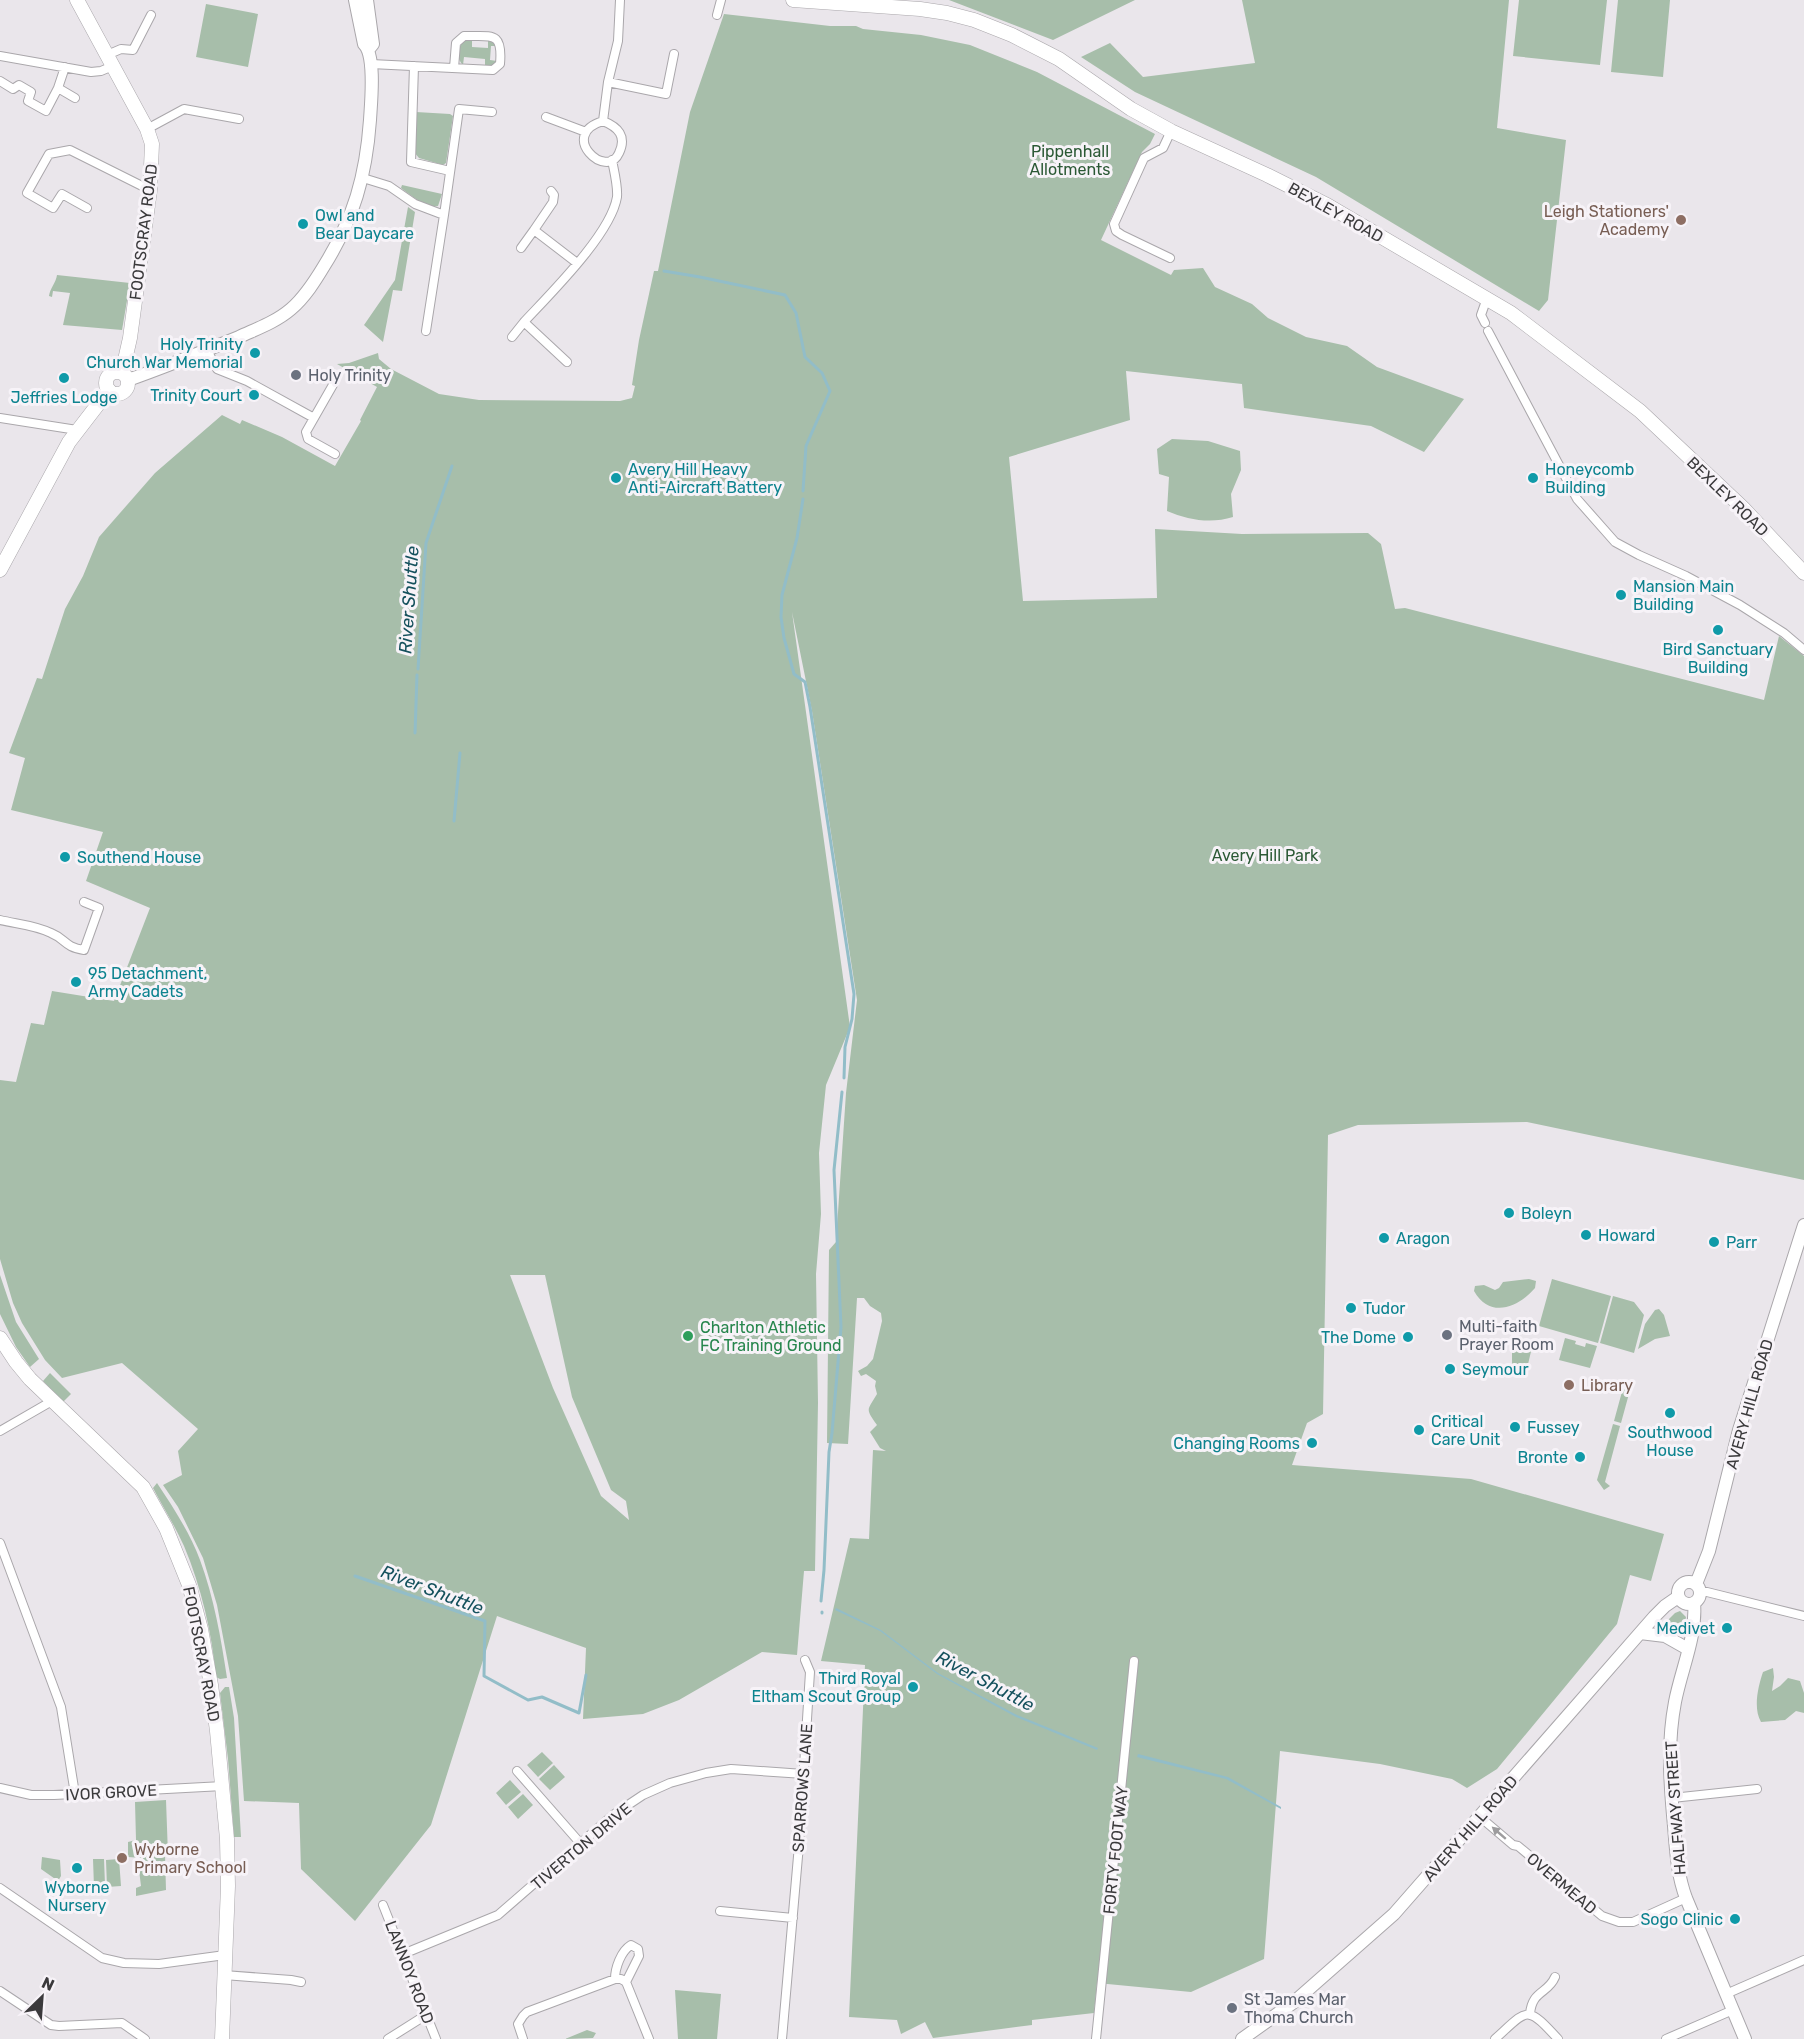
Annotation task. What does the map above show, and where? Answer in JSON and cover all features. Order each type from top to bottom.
[{"type":"main road","name":"FOOTSCRAY ROAD","points":[[77,0],[147,129],[152,144],[150,190],[125,376]]},
{"type":"main road","name":"BEXLEY ROAD","points":[[793,0],[920,9],[974,20],[1012,35],[1059,59],[1131,109],[1171,131],[1327,205],[1524,322],[1640,411],[1743,508],[1804,573]]},
{"type":"main road","points":[[0,570],[6,547],[77,430],[109,390],[106,383],[108,376],[115,372],[125,376]]},
{"type":"main road","name":"FOOTSCRAY ROAD","points":[[0,1338],[16,1362],[52,1401],[143,1487],[155,1506],[179,1556],[192,1596],[207,1661],[218,1731],[227,1839],[228,1886],[222,2039]]},
{"type":"street","points":[[125,376],[207,350],[279,318],[299,302],[315,281],[347,225],[363,178],[370,116],[371,64],[369,49],[364,44],[355,0]]},
{"type":"street","points":[[367,0],[373,44],[369,49]]},
{"type":"street","points":[[603,121],[608,82],[618,41],[620,0]]},
{"type":"street","points":[[717,15],[721,0]]},
{"type":"street","points":[[0,56],[101,71],[121,49],[133,50],[151,15]]},
{"type":"street","points":[[371,64],[493,70],[500,64],[502,46],[493,37],[464,36],[456,43],[454,68]]},
{"type":"street","points":[[608,82],[666,94],[674,54]]},
{"type":"street","points":[[414,66],[411,162],[450,171]]},
{"type":"street","points":[[0,81],[14,89],[19,85],[31,92],[28,100],[46,111],[58,88],[64,67]]},
{"type":"street","points":[[58,88],[75,98]]},
{"type":"street","points":[[147,129],[184,109],[238,119]]},
{"type":"street","points":[[426,331],[459,109],[492,112]]},
{"type":"street","points":[[546,117],[586,132]]},
{"type":"street","points":[[603,121],[616,127],[622,138],[621,150],[617,158],[600,161],[588,155],[583,143],[586,132],[595,124],[603,121]]},
{"type":"street","points":[[1170,258],[1122,236],[1116,231],[1114,224],[1144,158],[1163,148],[1171,131]]},
{"type":"street","points":[[87,208],[62,194],[53,208],[27,193],[49,154],[70,150],[150,190]]},
{"type":"street","points":[[512,337],[595,242],[608,220],[617,196],[612,160]]},
{"type":"street","points":[[363,178],[389,186],[415,204],[444,215]]},
{"type":"street","points":[[521,248],[553,202],[554,195],[550,190]]},
{"type":"street","points":[[534,230],[577,263]]},
{"type":"street","points":[[1487,298],[1481,315],[1486,327],[1576,499],[1616,542],[1740,605],[1784,633],[1804,650]]},
{"type":"street","points":[[524,322],[567,362]]},
{"type":"street","points":[[207,350],[217,369],[247,381],[314,418]]},
{"type":"street","points":[[334,383],[306,432],[308,439],[334,454]]},
{"type":"street","points":[[0,418],[77,430]]},
{"type":"street","points":[[0,920],[53,933],[71,948],[84,950],[99,908],[84,902]]},
{"type":"street","name":"AVERY HILL ROAD","points":[[1697,1593],[1739,1430],[1804,1225]]},
{"type":"street","points":[[0,1431],[52,1401]]},
{"type":"street","points":[[0,1543],[61,1707],[75,1794]]},
{"type":"street","name":"AVERY HILL ROAD","points":[[1242,2039],[1294,2002],[1386,1922],[1640,1633],[1665,1606],[1678,1597],[1678,1589],[1682,1584],[1689,1581],[1697,1593]]},
{"type":"street","points":[[1678,1597],[1683,1602],[1697,1593],[1707,1592],[1804,1616]]},
{"type":"street","name":"HALFWAY STREET","points":[[1697,1593],[1694,1623],[1671,1723],[1669,1762],[1680,1882],[1745,2039]]},
{"type":"street","points":[[1640,1633],[1665,1636],[1688,1649]]},
{"type":"street","name":"SPARROWS LANE","points":[[782,2039],[804,1774],[810,1672],[805,1660]]},
{"type":"street","name":"FORTY FOOT WAY","points":[[1096,2039],[1134,1660]]},
{"type":"street","name":"TIVERTON DRIVE","points":[[403,1954],[498,1915],[613,1815],[643,1795],[670,1783],[731,1769],[804,1774]]},
{"type":"street","points":[[518,1771],[581,1844]]},
{"type":"street","name":"IVOR GROVE","points":[[0,1788],[32,1795],[223,1786]]},
{"type":"street","points":[[1672,1798],[1757,1789]]},
{"type":"street","name":"OVERMEAD","points":[[1480,1817],[1602,1916],[1619,1922],[1633,1922],[1686,1898]]},
{"type":"street","points":[[0,1888],[102,1958],[124,1963],[159,1964],[225,1955]]},
{"type":"street","name":"LANNOY ROAD","points":[[383,1905],[436,2039]]},
{"type":"street","points":[[720,1911],[793,1918]]},
{"type":"street","points":[[615,1979],[615,1971],[625,1949],[631,1945],[638,1949],[639,1956],[626,1982]]},
{"type":"street","points":[[1726,1994],[1804,1960]]},
{"type":"street","points":[[224,1975],[301,1982]]},
{"type":"street","points":[[1530,2014],[1531,2003],[1551,1985],[1556,1977]]},
{"type":"street","points":[[523,2039],[518,2024],[527,2013],[615,1979],[621,1979],[626,1982],[649,2039]]},
{"type":"street","points":[[0,1991],[51,2025],[122,2023],[145,2039]]},
{"type":"street","points":[[1666,2039],[1733,2010]]},
{"type":"street","points":[[1495,2039],[1520,2017],[1530,2014],[1540,2018],[1558,2039]]},
{"type":"street","points":[[388,2039],[426,2015]]},
{"type":"green space","points":[[949,0],[1135,0],[1053,40]]},
{"type":"green space","points":[[1242,0],[1509,0],[1497,128],[1566,140],[1548,300],[1539,311],[1316,177],[1135,92],[1081,57],[1110,43],[1143,77],[1255,63]]},
{"type":"green space","points":[[1519,0],[1607,0],[1600,65],[1513,56]]},
{"type":"green space","points":[[1618,0],[1670,0],[1663,77],[1611,72]]},
{"type":"green space","points":[[206,4],[258,14],[248,67],[196,57]]},
{"type":"green space","points":[[724,14],[830,26],[856,26],[863,29],[921,35],[970,45],[1037,72],[1155,134],[1150,144],[1142,152],[1101,240],[1171,275],[1174,270],[1203,268],[1215,287],[1252,304],[1268,318],[1306,337],[1347,346],[1377,367],[1464,399],[1424,452],[1371,426],[1244,408],[1242,384],[1126,371],[1130,420],[1009,457],[1023,601],[1157,598],[1155,529],[1242,534],[1368,533],[1381,544],[1395,609],[1405,608],[1764,700],[1779,636],[1804,656],[1804,1180],[1527,1122],[1358,1125],[1328,1135],[1323,1414],[1307,1423],[1292,1465],[1471,1479],[1664,1534],[1651,1581],[1630,1575],[1617,1624],[1497,1769],[1467,1788],[1452,1779],[1380,1764],[1280,1751],[1264,1959],[1191,1992],[1097,1983],[1094,2013],[1032,2020],[1032,2025],[933,2038],[925,2022],[901,2034],[897,2020],[849,2017],[865,1665],[821,1661],[850,1538],[869,1539],[873,1450],[886,1451],[880,1448],[870,1432],[877,1425],[869,1412],[877,1394],[876,1381],[866,1374],[861,1376],[858,1371],[873,1359],[882,1321],[881,1313],[870,1306],[864,1298],[857,1298],[848,1444],[827,1443],[829,1250],[836,1242],[846,1093],[857,1000],[812,711],[792,612],[850,1027],[826,1085],[819,1153],[821,1214],[816,1274],[818,1403],[815,1571],[804,1571],[797,1655],[762,1652],[679,1700],[643,1714],[583,1719],[586,1648],[497,1616],[431,1825],[355,1921],[301,1869],[299,1803],[244,1801],[238,1716],[217,1605],[203,1558],[178,1507],[163,1485],[182,1475],[178,1451],[198,1429],[122,1363],[62,1378],[45,1360],[22,1323],[13,1303],[0,1259],[0,1080],[16,1082],[31,1023],[44,1025],[52,991],[114,1001],[150,908],[86,881],[103,832],[11,810],[25,758],[9,753],[37,678],[42,679],[65,609],[83,576],[99,537],[155,473],[222,415],[240,424],[242,420],[282,437],[335,466],[361,421],[377,387],[337,364],[349,363],[378,353],[379,359],[391,369],[439,394],[479,400],[620,401],[632,398],[639,340],[654,271],[658,271],[690,112]],"holes":[[[510,1275],[545,1275],[572,1397],[611,1490],[626,1501],[629,1520],[601,1496],[553,1388]]]},
{"type":"green space","points":[[465,39],[472,39],[472,47],[488,48],[488,41],[492,41],[497,46],[491,46],[490,60],[497,61],[494,65],[485,66],[485,59],[464,57],[463,65],[458,52]]},
{"type":"green space","points":[[416,112],[453,116],[446,163],[443,165],[419,158],[414,152]]},
{"type":"green space","points":[[402,185],[442,194],[438,206],[419,201],[401,188]]},
{"type":"green space","points":[[408,207],[415,212],[402,291],[393,290],[383,342],[364,325],[395,280]]},
{"type":"green space","points":[[57,275],[130,283],[122,330],[63,325],[70,293],[53,291],[52,297],[49,296]]},
{"type":"green space","points":[[1172,439],[1208,441],[1240,451],[1241,470],[1231,494],[1233,517],[1200,520],[1167,511],[1169,477],[1159,474],[1157,449]]},
{"type":"green space","points":[[0,1275],[16,1322],[39,1359],[30,1367],[16,1347],[0,1314]]},
{"type":"green space","points":[[1529,1279],[1536,1281],[1535,1288],[1521,1301],[1504,1308],[1488,1305],[1474,1291],[1475,1286],[1484,1285],[1495,1290],[1503,1282]]},
{"type":"green space","points":[[1552,1279],[1611,1296],[1598,1343],[1539,1326]]},
{"type":"green space","points":[[1613,1296],[1634,1302],[1644,1315],[1634,1353],[1600,1343]]},
{"type":"green space","points":[[1659,1309],[1664,1315],[1670,1336],[1655,1339],[1638,1349],[1645,1324],[1655,1310]]},
{"type":"green space","points":[[1565,1338],[1585,1347],[1586,1343],[1597,1346],[1590,1368],[1559,1360]]},
{"type":"green space","points":[[1512,1343],[1533,1343],[1525,1377],[1512,1376]]},
{"type":"green space","points":[[50,1373],[71,1394],[63,1402],[43,1381]]},
{"type":"green space","points":[[1623,1388],[1630,1390],[1621,1423],[1614,1421]]},
{"type":"green space","points":[[1613,1424],[1620,1426],[1605,1482],[1610,1486],[1604,1490],[1597,1480]]},
{"type":"green space","points":[[157,1483],[186,1530],[200,1560],[216,1618],[227,1678],[216,1677],[209,1627],[201,1593],[180,1539],[153,1488]]},
{"type":"green space","points":[[1680,1611],[1686,1617],[1683,1630],[1680,1633],[1673,1633],[1667,1628],[1667,1621]]},
{"type":"green space","points":[[1773,1668],[1772,1691],[1788,1678],[1800,1681],[1804,1693],[1804,1713],[1796,1711],[1785,1720],[1761,1722],[1757,1710],[1759,1684],[1763,1672]]},
{"type":"green space","points":[[225,1687],[229,1687],[234,1718],[241,1837],[234,1837],[220,1693]]},
{"type":"green space","points":[[542,1752],[553,1763],[538,1777],[527,1765]]},
{"type":"green space","points":[[554,1765],[565,1777],[550,1790],[539,1779]]},
{"type":"green space","points":[[510,1780],[521,1792],[506,1805],[496,1793]]},
{"type":"green space","points":[[523,1794],[533,1805],[518,1819],[508,1807]]},
{"type":"green space","points":[[166,1800],[168,1855],[165,1855],[166,1890],[136,1896],[136,1888],[141,1886],[139,1870],[144,1869],[143,1858],[128,1857],[128,1842],[136,1840],[135,1802]]},
{"type":"green space","points":[[42,1857],[60,1860],[61,1876],[58,1881],[41,1869]]},
{"type":"green space","points":[[93,1859],[104,1859],[105,1885],[94,1887]]},
{"type":"green space","points":[[119,1859],[121,1886],[107,1887],[106,1860]]},
{"type":"green space","points":[[675,1990],[721,1994],[717,2039],[678,2039]]},
{"type":"green space","points":[[587,2030],[596,2033],[593,2038],[565,2039]]},
{"type":"water","name":"River Shuttle","points":[[836,1608],[881,1630],[938,1673],[1015,1714],[1098,1748],[1097,1750],[1016,1717],[970,1692],[937,1674],[880,1631],[835,1610]]},
{"type":"water","points":[[1138,1754],[1228,1777],[1281,1809],[1226,1779],[1137,1757]]},
{"type":"waterway","points":[[664,271],[785,295],[796,313],[805,357],[822,373],[830,391],[806,446],[803,491]]},
{"type":"waterway","name":"River Shuttle","points":[[418,669],[426,543],[452,466]]},
{"type":"waterway","points":[[803,499],[797,538],[782,595],[781,617],[794,674],[805,682],[810,707],[854,994],[852,1019],[845,1047],[844,1078]]},
{"type":"waterway","name":"River Shuttle","points":[[415,733],[417,675]]},
{"type":"waterway","name":"River Shuttle","points":[[454,821],[460,753]]},
{"type":"waterway","points":[[821,1601],[829,1452],[841,1327],[834,1170],[842,1092]]},
{"type":"waterway","name":"River Shuttle","points":[[355,1576],[485,1621],[484,1676],[528,1700],[542,1697],[579,1713],[586,1675]]},
{"type":"place","name":"Leigh Stationers' Academy","points":[[1681,220]]},
{"type":"place","name":"Owl and Bear Daycare","points":[[303,224]]},
{"type":"place","name":"Holy Trinity Church War Memorial","points":[[255,353]]},
{"type":"place","name":"Holy Trinity","points":[[296,375]]},
{"type":"place","name":"Jeffries Lodge","points":[[64,378]]},
{"type":"place","name":"Trinity Court","points":[[254,395]]},
{"type":"place","name":"Avery Hill Heavy Anti-Aircraft Battery","points":[[616,478]]},
{"type":"place","name":"Honeycomb Building","points":[[1533,478]]},
{"type":"place","name":"Mansion Main Building","points":[[1621,595]]},
{"type":"place","name":"Bird Sanctuary Building","points":[[1718,630]]},
{"type":"place","name":"Southend House","points":[[65,857]]},
{"type":"place","name":"95 Detachment, Army Cadets","points":[[76,982]]},
{"type":"place","name":"Boleyn","points":[[1509,1213]]},
{"type":"place","name":"Howard","points":[[1586,1235]]},
{"type":"place","name":"Aragon","points":[[1384,1238]]},
{"type":"place","name":"Parr","points":[[1714,1242]]},
{"type":"place","name":"Tudor","points":[[1351,1308]]},
{"type":"place","name":"Multi-faith Prayer Room","points":[[1447,1335]]},
{"type":"place","name":"Charlton Athletic FC Training Ground","points":[[688,1336]]},
{"type":"place","name":"The Dome","points":[[1408,1337]]},
{"type":"place","name":"Seymour","points":[[1450,1369]]},
{"type":"place","name":"Library","points":[[1569,1385]]},
{"type":"place","name":"Southwood House","points":[[1670,1413]]},
{"type":"place","name":"Fussey","points":[[1515,1427]]},
{"type":"place","name":"Critical Care Unit","points":[[1419,1430]]},
{"type":"place","name":"Changing Rooms","points":[[1312,1443]]},
{"type":"place","name":"Bronte","points":[[1580,1457]]},
{"type":"place","name":"Medivet","points":[[1727,1628]]},
{"type":"place","name":"Third Royal Eltham Scout Group","points":[[913,1687]]},
{"type":"place","name":"Wyborne Primary School","points":[[122,1858]]},
{"type":"place","name":"Wyborne Nursery","points":[[77,1868]]},
{"type":"place","name":"Sogo Clinic","points":[[1735,1919]]},
{"type":"place","name":"St James Mar Thoma Church","points":[[1232,2008]]},
{"type":"park label","name":"Pippenhall Allotments","points":[[1070,160]]},
{"type":"park label","name":"Avery Hill Park","points":[[1265,855]]}]
